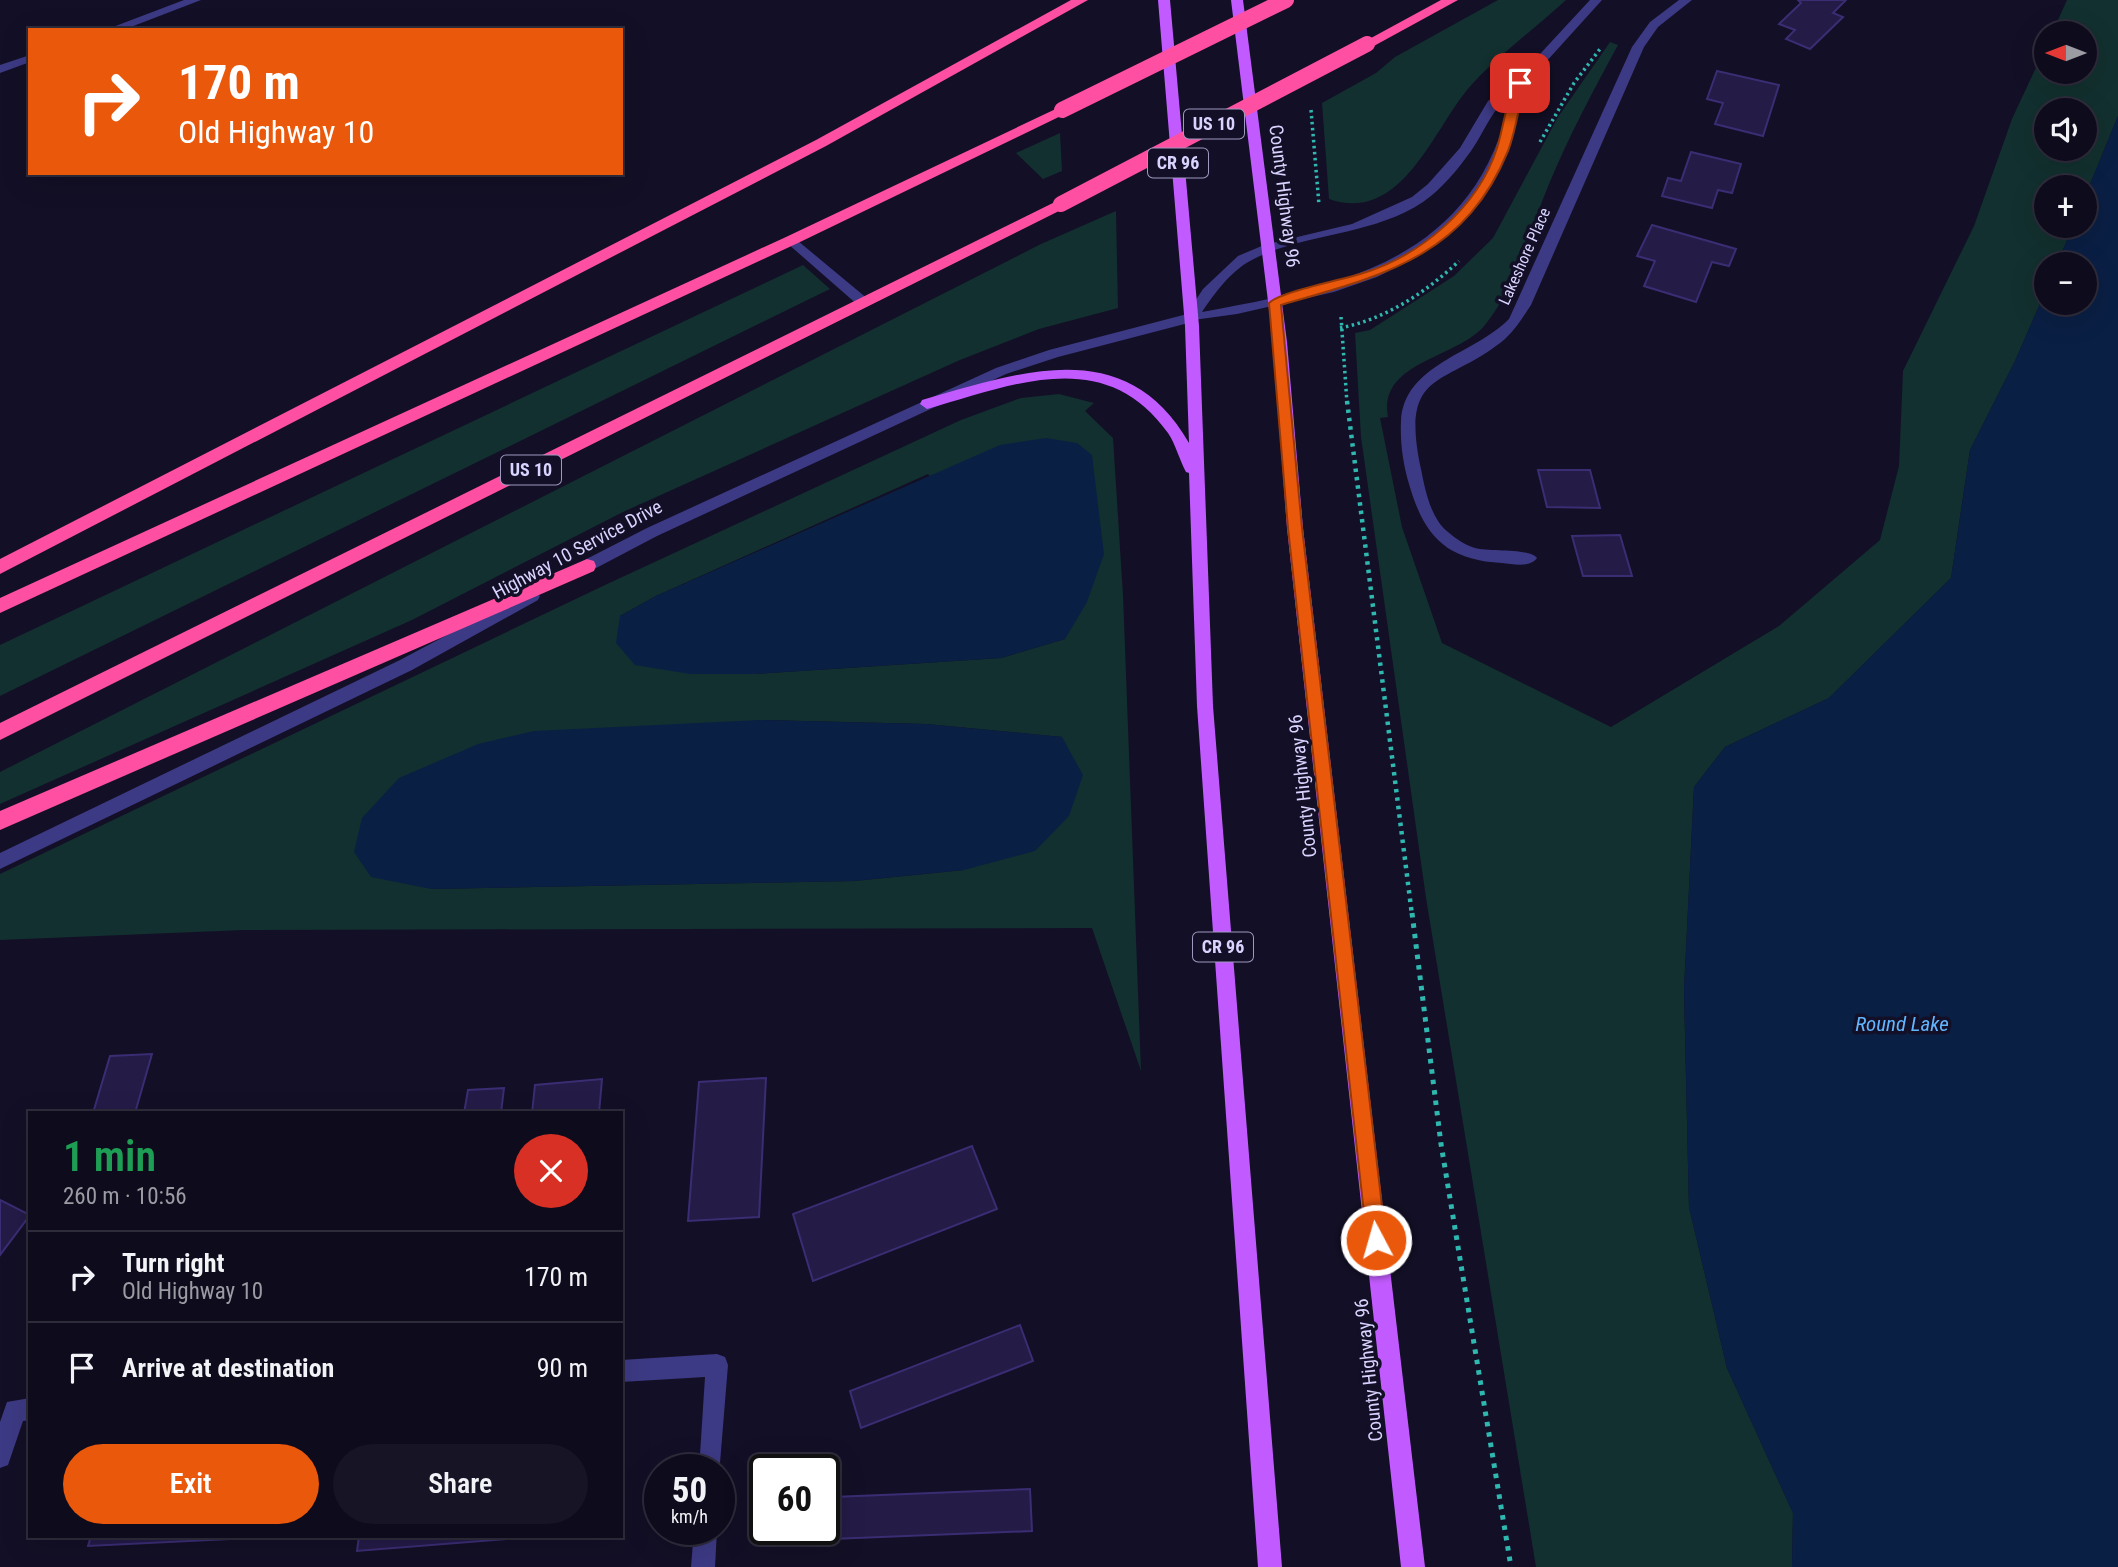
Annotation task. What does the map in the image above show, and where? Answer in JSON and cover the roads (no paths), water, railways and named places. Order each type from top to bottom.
[{"type":"highway","points":[[0,568],[821,143],[1082,0]]},
{"type":"highway","points":[[0,606],[792,240],[1286,0]]},
{"type":"highway","name":"US 10","points":[[0,732],[1061,204],[1451,0]]},
{"type":"highway","points":[[0,821],[587,566]]},
{"type":"main road","name":"CR 96","points":[[1164,0],[1191,318],[1205,706],[1270,1567]]},
{"type":"main road","name":"County Highway 96","points":[[1237,0],[1269,248],[1297,541],[1413,1567]]},
{"type":"main road","points":[[927,404],[1034,378],[1065,375],[1116,381],[1131,388],[1161,414],[1185,448],[1198,510]]},
{"type":"street","points":[[117,28],[195,0]]},
{"type":"street","points":[[1191,318],[1208,292],[1243,259],[1269,248],[1356,226],[1417,200],[1433,187],[1465,150],[1492,104],[1520,83],[1596,0]]},
{"type":"street","name":"Lakeshore Place","points":[[1530,558],[1486,556],[1455,546],[1434,529],[1424,507],[1407,440],[1408,412],[1418,390],[1444,368],[1479,352],[1499,337],[1522,309],[1588,149],[1647,31],[1686,0]]},
{"type":"street","points":[[0,69],[28,59]]},
{"type":"street","name":"Highway 10 Service Drive","points":[[0,861],[406,665],[587,566],[927,404],[1027,361],[1191,318],[1275,303],[1380,272],[1427,246],[1453,225],[1478,196],[1502,150],[1520,83]]},
{"type":"street","points":[[792,240],[864,303]]},
{"type":"street","points":[[623,1371],[717,1365],[711,1454]]},
{"type":"street","points":[[0,1457],[15,1410],[28,1409]]},
{"type":"street","points":[[703,1567],[705,1545]]},
{"type":"water","name":"Round Lake","points":[[2118,116],[2118,1567],[1792,1567],[1793,1513],[1727,1368],[1689,1207],[1684,990],[1694,787],[1725,747],[1829,698],[1951,578],[1970,450],[2035,315],[2097,315],[2097,252],[2062,252],[2068,238],[2097,238],[2097,175],[2094,175]]},
{"type":"water","points":[[1046,438],[1077,443],[1092,455],[1104,554],[1087,602],[1065,639],[1001,658],[756,674],[690,674],[635,665],[616,643],[620,616],[656,596],[1000,445]]},
{"type":"water","points":[[759,720],[926,724],[1062,737],[1083,775],[1069,816],[1035,851],[964,870],[854,881],[431,889],[371,877],[354,852],[362,818],[399,778],[478,744],[534,731]]}]
